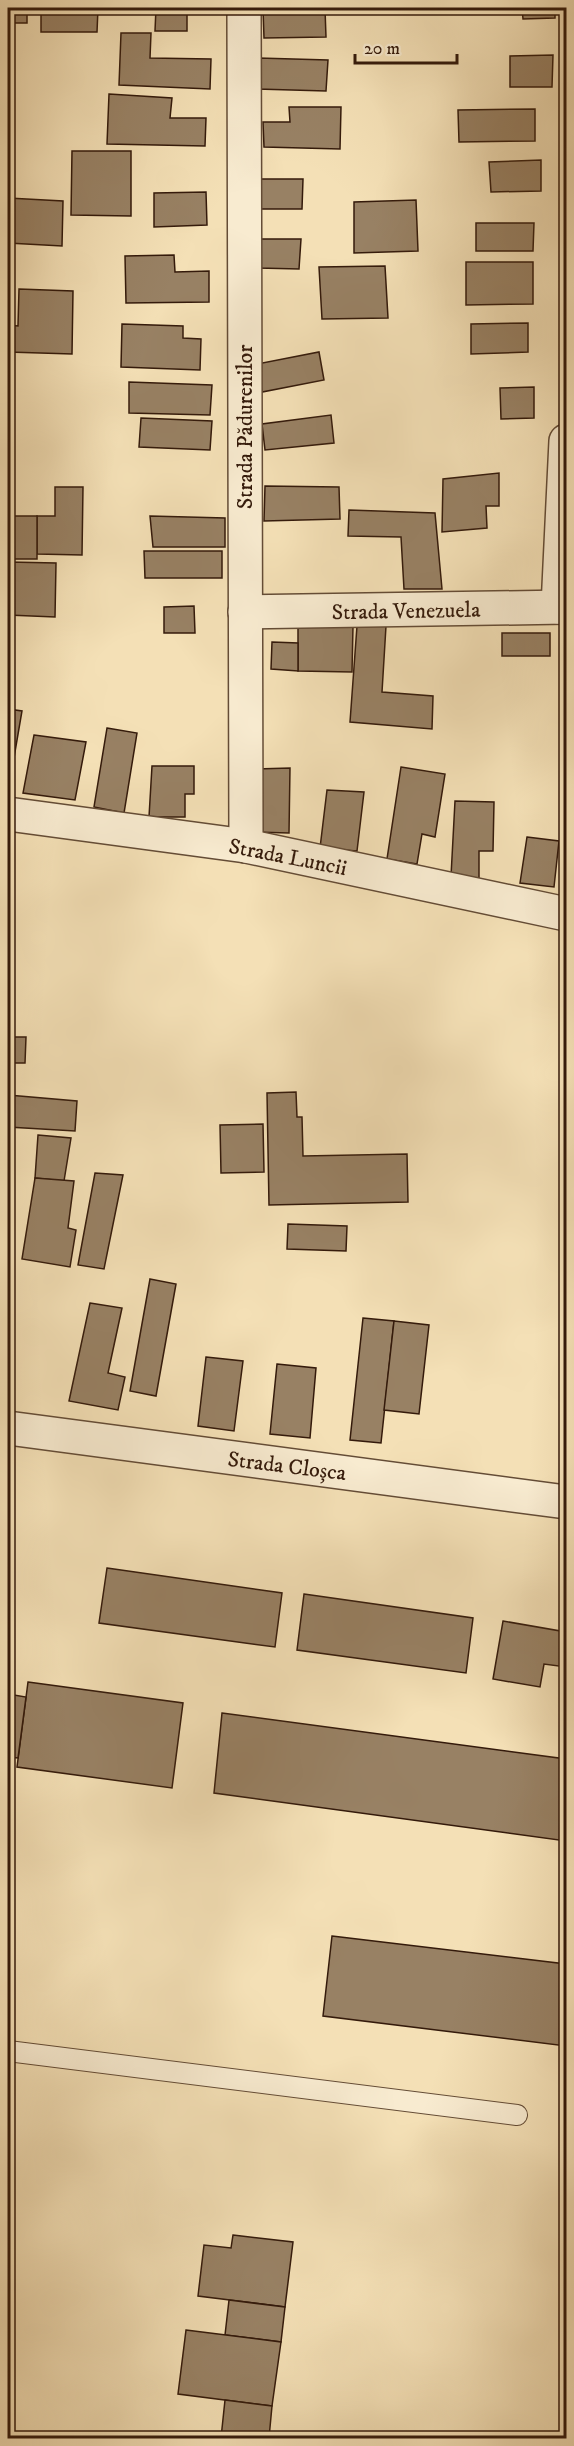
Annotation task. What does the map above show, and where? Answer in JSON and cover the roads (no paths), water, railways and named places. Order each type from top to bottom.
[{"type":"street","name":"Strada Pădurenilor","points":[[244,8],[246,846]]},
{"type":"street","points":[[562,607],[567,441]]},
{"type":"street","name":"Strada Venezuela","points":[[245,612],[562,607]]},
{"type":"street","name":"Strada Luncii","points":[[8,814],[246,846],[567,914]]},
{"type":"street","name":"Strada Cloșca","points":[[8,1428],[567,1502]]},
{"type":"lane","points":[[8,2051],[517,2115]]}]
